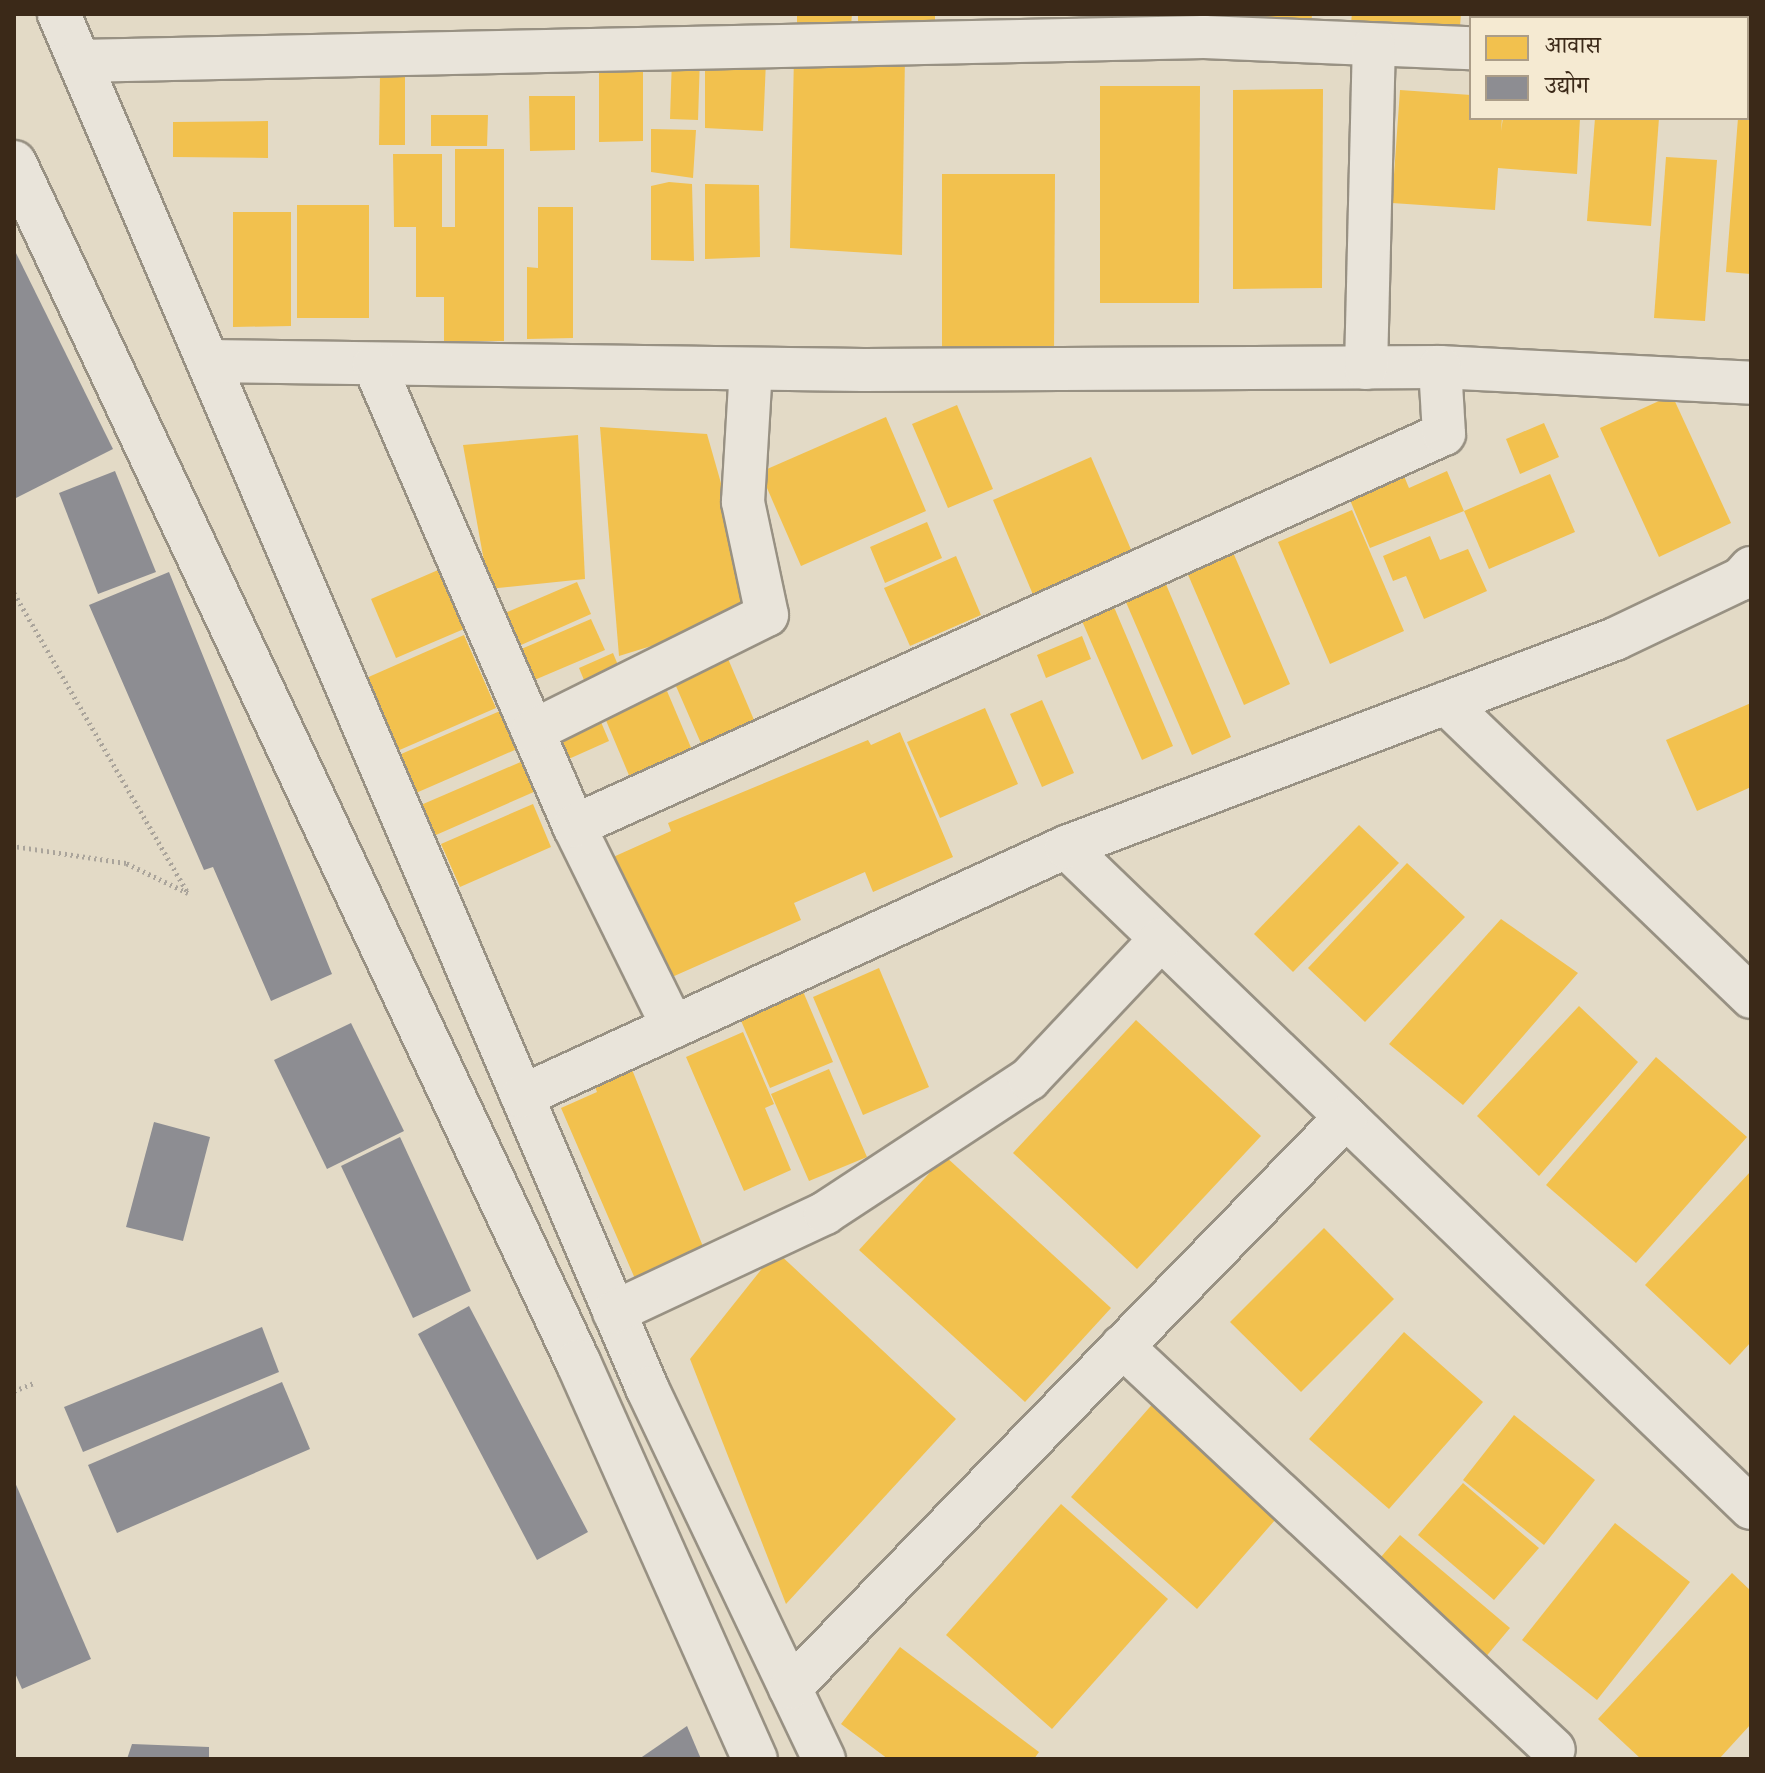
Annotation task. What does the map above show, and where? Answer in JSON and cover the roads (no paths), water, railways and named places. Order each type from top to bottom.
[{"type":"main road","points":[[14,163],[578,1362],[755,1759]]},
{"type":"street","points":[[59,14],[614,1312],[824,1759]]},
{"type":"street","points":[[79,61],[1204,37],[1469,48]]},
{"type":"street","points":[[1366,368],[1374,46]]},
{"type":"street","points":[[208,361],[751,369],[1440,367],[1751,383]]},
{"type":"street","points":[[374,365],[574,826],[673,1027]]},
{"type":"street","points":[[574,826],[1444,434],[1440,367]]},
{"type":"street","points":[[533,731],[767,615],[743,502],[751,369]]},
{"type":"street","points":[[522,1096],[1066,847],[1615,639],[1741,579],[1751,568]]},
{"type":"street","points":[[1446,703],[1751,997]]},
{"type":"street","points":[[1066,847],[1751,1508]]},
{"type":"street","points":[[614,1312],[825,1213],[1029,1079],[1161,939]]},
{"type":"street","points":[[790,1688],[1346,1117]]},
{"type":"street","points":[[1122,1346],[1554,1750]]}]
